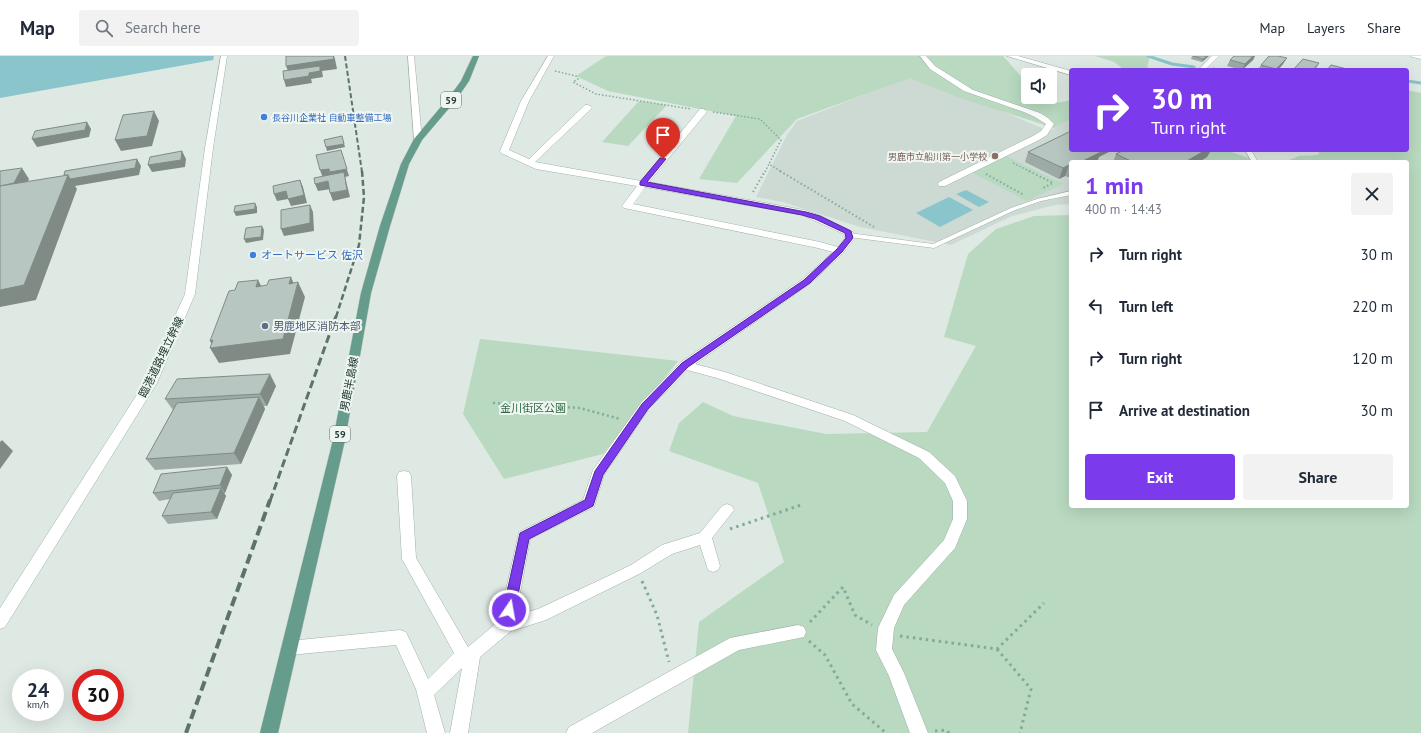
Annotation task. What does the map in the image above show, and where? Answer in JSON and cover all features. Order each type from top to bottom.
[{"type":"main road","name":"男鹿半島線","points":[[269,733],[338,440],[366,293],[405,164],[418,139],[453,98],[465,81],[476,56]]},
{"type":"street","name":"臨港道路埋立幹線","points":[[0,622],[150,383],[190,294],[224,56]]},
{"type":"street","points":[[411,56],[418,139]]},
{"type":"street","points":[[506,625],[524,536],[589,503],[598,474],[645,406],[685,365],[807,282],[840,251],[850,238],[848,232],[804,213],[536,166],[504,151],[525,101],[551,56]]},
{"type":"street","points":[[923,56],[929,66],[963,88],[975,94],[1032,113],[1048,120],[1050,124],[1044,133],[942,184]]},
{"type":"street","points":[[1010,56],[1069,72]]},
{"type":"street","points":[[1203,68],[1216,56]]},
{"type":"street","points":[[1414,56],[1421,58]]},
{"type":"street","points":[[530,163],[588,107]]},
{"type":"street","points":[[703,111],[643,184],[628,206],[820,245],[840,251]]},
{"type":"street","points":[[685,365],[721,375],[849,418],[924,455],[950,480],[960,501],[960,519],[950,544],[899,600],[886,628],[884,650],[896,673],[919,733]]},
{"type":"street","points":[[404,476],[409,559],[468,661],[459,733]]},
{"type":"street","points":[[426,693],[468,661],[473,653],[506,625],[541,615],[636,569],[667,549],[705,537],[727,510]]},
{"type":"street","points":[[705,537],[713,566]]},
{"type":"street","points":[[575,733],[736,643],[798,632]]},
{"type":"street","points":[[289,648],[400,637],[426,693],[436,733]]},
{"type":"lane","points":[[849,235],[934,246],[1013,209],[1039,200],[1069,193]]},
{"type":"path","points":[[544,68],[576,76],[578,79],[573,82],[596,94],[760,119],[781,140],[747,202]]},
{"type":"path","points":[[998,155],[1053,183],[1039,190]]},
{"type":"path","points":[[769,164],[878,229]]},
{"type":"path","points":[[974,168],[1025,196]]},
{"type":"path","points":[[493,403],[580,408],[621,420]]},
{"type":"path","points":[[705,537],[801,505]]},
{"type":"path","points":[[636,569],[657,615],[673,678]]},
{"type":"path","points":[[886,733],[852,704],[825,655],[798,632],[821,612],[843,587],[855,615],[886,633],[929,642],[997,649],[1030,689],[1020,733]]},
{"type":"path","points":[[997,649],[1044,603]]},
{"type":"shaded area","name":"男鹿市立船川第一小学校","points":[[915,75],[1049,131],[1069,120],[1069,152],[1209,152],[1217,160],[1069,160],[1069,204],[1055,205],[1012,216],[951,245],[860,227],[783,202],[756,197],[787,135],[797,121]]},
{"type":"green space","points":[[606,56],[1003,56],[1021,76],[1021,104],[1057,104],[1057,103],[1069,100],[1069,120],[1054,128],[957,97],[910,78],[797,119],[737,183],[699,179],[736,116],[608,91],[576,76]]},
{"type":"green space","points":[[1095,56],[1150,56],[1147,67],[1149,68],[1122,68],[1114,62]]},
{"type":"green space","points":[[1409,90],[1421,93],[1421,733],[688,733],[699,622],[784,562],[758,483],[669,451],[679,423],[703,402],[733,416],[826,434],[927,432],[976,346],[944,337],[968,254],[996,229],[1034,216],[1069,215],[1069,508],[1409,508],[1409,160],[1289,160],[1299,156],[1318,155],[1319,152],[1409,152]]},
{"type":"green space","points":[[639,101],[667,105],[628,146],[602,142]]},
{"type":"green space","points":[[1198,152],[1232,152],[1254,160],[1204,160]]},
{"type":"green space","points":[[1006,156],[1063,184],[1027,201],[971,172]]},
{"type":"green space","name":"金川街区公園","points":[[480,339],[678,361],[603,454],[504,479],[463,414]]},
{"type":"water","points":[[0,56],[214,56],[213,60],[0,98]]},
{"type":"water","points":[[966,190],[989,202],[979,207],[956,194]]},
{"type":"water","points":[[949,197],[973,210],[940,227],[916,213]]},
{"type":"building","points":[[286,56],[333,56],[334,59],[286,66]]},
{"type":"building","points":[[1193,56],[1207,56],[1203,59]]},
{"type":"building","points":[[1234,56],[1253,56],[1245,64],[1230,60]]},
{"type":"building","points":[[1269,56],[1287,58],[1277,68],[1261,65]]},
{"type":"building","points":[[1303,59],[1319,63],[1315,68],[1295,68]]},
{"type":"building","points":[[1331,65],[1343,68],[1329,68]]},
{"type":"building","points":[[320,66],[320,71],[309,73],[309,76],[284,80],[283,71]]},
{"type":"building","points":[[154,111],[147,136],[115,140],[123,115]]},
{"type":"building","points":[[87,122],[85,130],[32,139],[35,131]]},
{"type":"building","points":[[1069,132],[1069,152],[1101,152],[1085,160],[1069,160],[1069,165],[1063,168],[1028,152]]},
{"type":"building","points":[[342,136],[344,144],[326,147],[324,140]]},
{"type":"building","points":[[341,150],[347,169],[330,172],[329,169],[320,170],[316,155]]},
{"type":"building","points":[[182,151],[181,160],[148,165],[150,157]]},
{"type":"building","points":[[1120,152],[1202,152],[1188,160],[1129,160],[1116,154]]},
{"type":"building","points":[[137,159],[135,168],[70,179],[68,175],[64,175],[65,171]]},
{"type":"building","points":[[22,168],[14,183],[0,186],[0,171]]},
{"type":"building","points":[[344,172],[347,190],[330,193],[328,181],[315,184],[314,178]]},
{"type":"building","points":[[68,175],[24,285],[0,290],[0,186]]},
{"type":"building","points":[[300,180],[304,195],[288,199],[286,191],[274,194],[273,186]]},
{"type":"building","points":[[255,203],[255,209],[234,212],[235,206]]},
{"type":"building","points":[[310,205],[310,223],[281,229],[281,210]]},
{"type":"building","points":[[262,226],[261,237],[244,239],[246,228]]},
{"type":"building","points":[[291,277],[289,284],[298,282],[283,339],[210,348],[213,340],[210,341],[229,291],[235,290],[238,282],[258,280],[256,287],[267,285],[269,280]]},
{"type":"building","points":[[270,374],[260,394],[165,399],[177,379]]},
{"type":"building","points":[[259,397],[234,453],[146,459],[177,403]]},
{"type":"building","points":[[227,467],[220,485],[153,493],[161,474]]},
{"type":"building","points":[[221,488],[211,512],[162,516],[173,493]]},
{"type":"waterway","points":[[1148,56],[1172,64],[1194,67]]},
{"type":"waterway","points":[[1409,81],[1421,83]]},
{"type":"railway","points":[[345,56],[362,172]]},
{"type":"railway","points":[[336,317],[359,245],[364,197],[362,171]]},
{"type":"railway","points":[[270,501],[336,316]]},
{"type":"railway","points":[[186,733],[270,500]]},
{"type":"place","name":"長谷川企業社 自動車整備工場","points":[[264,117]]},
{"type":"place","name":"男鹿市立船川第一小学校","points":[[995,156]]},
{"type":"place","name":"オートサービス 佐沢","points":[[253,255]]},
{"type":"place","name":"男鹿地区消防本部","points":[[265,326]]},
{"type":"route","points":[[509,610],[524,536],[589,503],[598,474],[645,406],[685,365],[807,282],[840,251],[850,238],[848,232],[804,213],[643,184],[663,159]]}]
